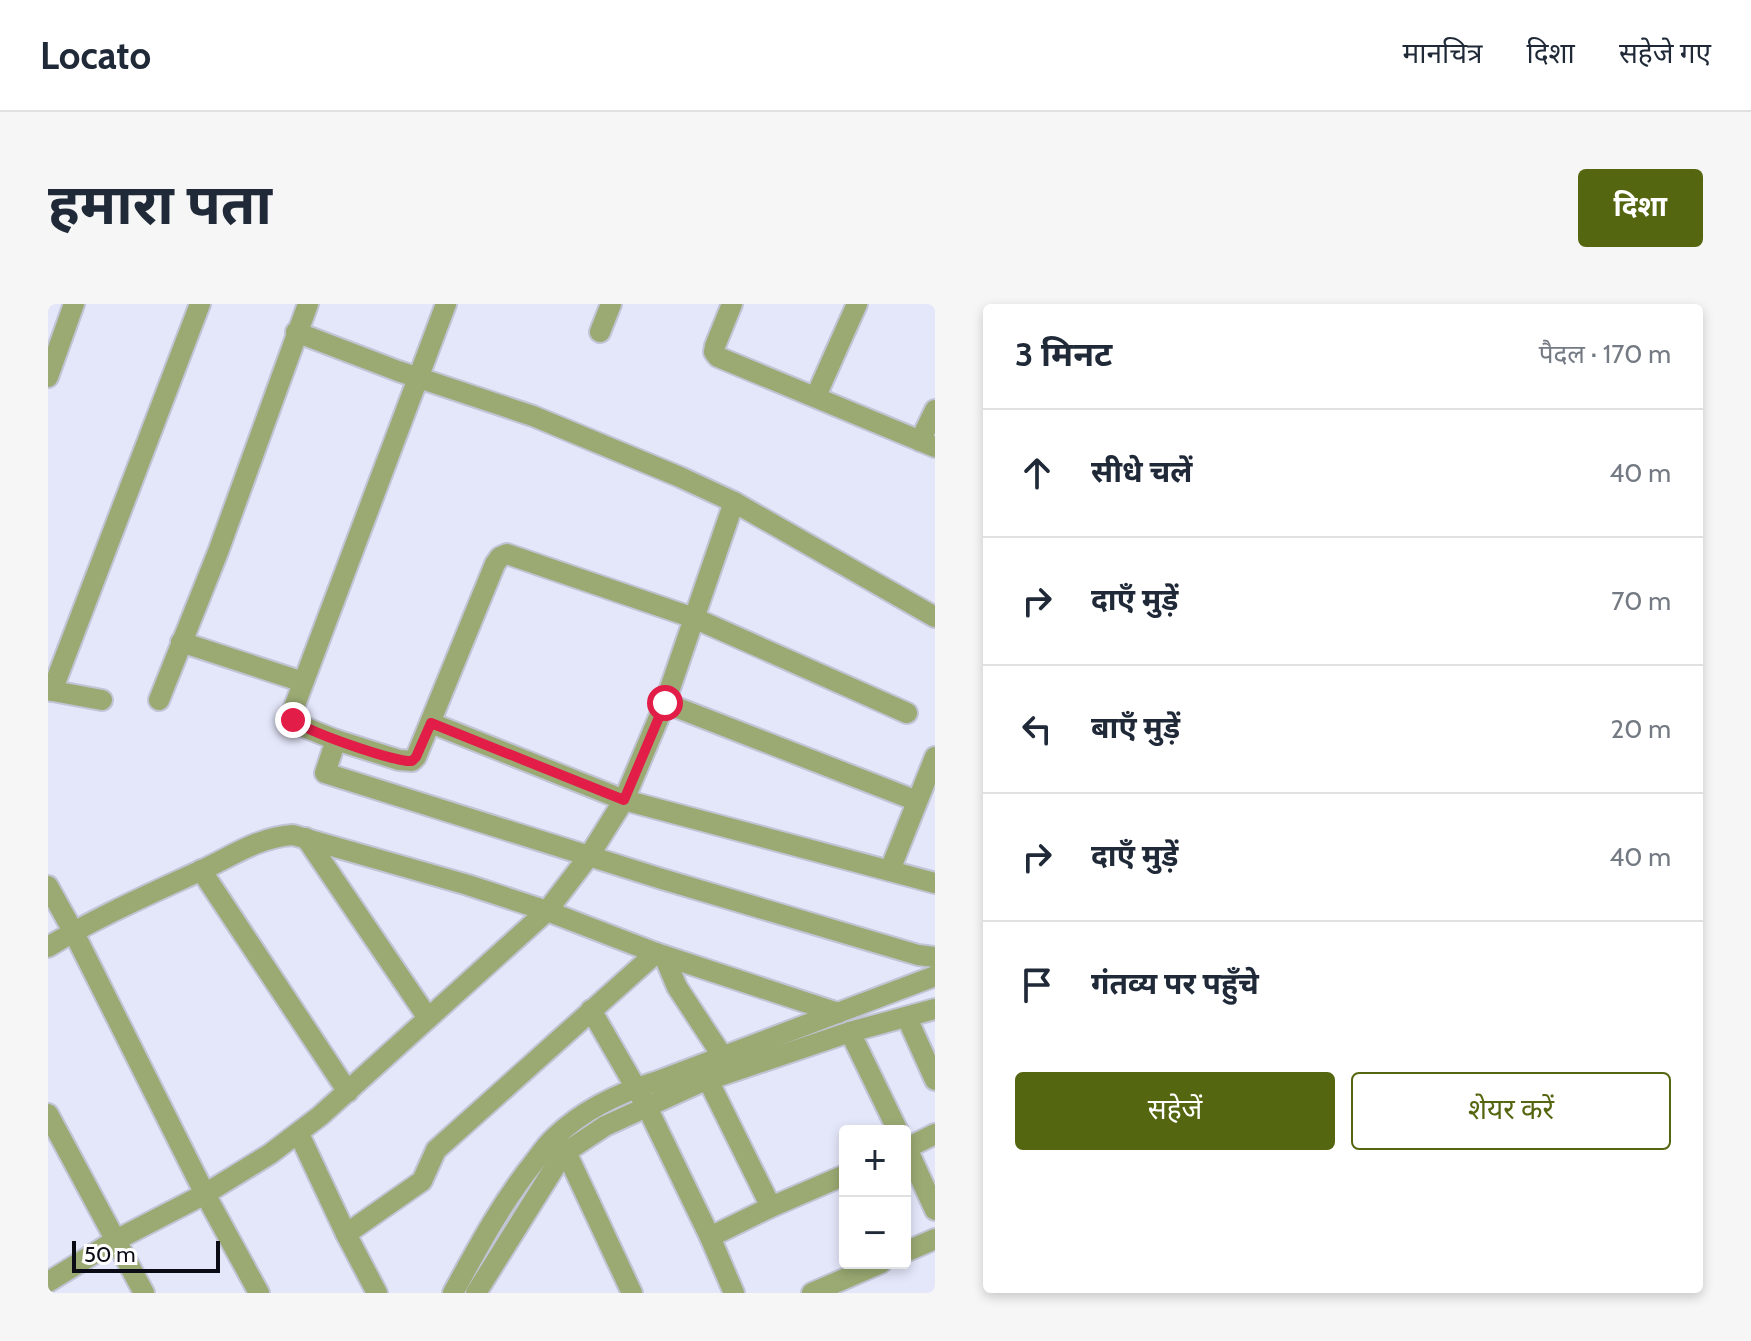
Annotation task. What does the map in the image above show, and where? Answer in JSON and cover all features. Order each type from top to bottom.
[{"type":"street","points":[[48,377],[74,304]]},
{"type":"street","points":[[102,700],[50,690],[200,304]]},
{"type":"street","points":[[159,700],[218,552],[308,304]]},
{"type":"street","points":[[446,304],[303,682],[293,710],[293,720],[336,740],[399,760],[412,761],[431,723],[495,564],[504,554],[694,618],[907,713]]},
{"type":"street","points":[[600,332],[611,304]]},
{"type":"street","points":[[732,304],[716,341],[714,352],[718,357],[927,444],[935,410]]},
{"type":"street","points":[[816,396],[857,304]]},
{"type":"street","points":[[296,332],[417,378],[533,416],[680,477],[734,502],[935,617]]},
{"type":"street","points":[[48,1282],[116,1240],[205,1194],[299,1134],[547,911],[589,856],[624,800],[665,703],[734,502]]},
{"type":"street","points":[[181,642],[303,682]]},
{"type":"street","points":[[665,703],[917,801]]},
{"type":"street","points":[[431,723],[624,800],[935,883]]},
{"type":"street","points":[[336,740],[325,773],[589,856],[918,955],[935,957]]},
{"type":"street","points":[[890,870],[935,757]]},
{"type":"street","points":[[48,947],[73,931],[262,840],[293,835],[468,885],[547,911],[660,955],[838,1013]]},
{"type":"street","points":[[306,838],[428,1018]]},
{"type":"street","points":[[201,870],[348,1092]]},
{"type":"street","points":[[48,886],[259,1293]]},
{"type":"street","points":[[346,1234],[422,1181],[436,1150],[591,1010],[660,955]]},
{"type":"street","points":[[660,955],[723,1057]]},
{"type":"street","points":[[453,1293],[510,1193],[560,1145],[584,1115],[637,1088],[935,976]]},
{"type":"street","points":[[476,1293],[519,1223],[560,1145],[708,1080],[850,1032],[935,1009]]},
{"type":"street","points":[[591,1010],[647,1107],[734,1293]]},
{"type":"street","points":[[907,1018],[935,1080]]},
{"type":"street","points":[[850,1032],[895,1125]]},
{"type":"street","points":[[708,1080],[771,1207]]},
{"type":"street","points":[[48,1114],[144,1293]]},
{"type":"street","points":[[299,1134],[377,1293]]},
{"type":"street","points":[[911,1141],[935,1134]]},
{"type":"street","points":[[560,1145],[632,1293]]},
{"type":"street","points":[[911,1158],[935,1210]]},
{"type":"street","points":[[710,1237],[839,1178]]},
{"type":"street","points":[[911,1249],[935,1239]]},
{"type":"street","points":[[812,1293],[845,1287],[872,1269]]},
{"type":"route","points":[[293,720],[336,740],[407,761],[416,757],[431,723],[624,800],[665,703]]}]
